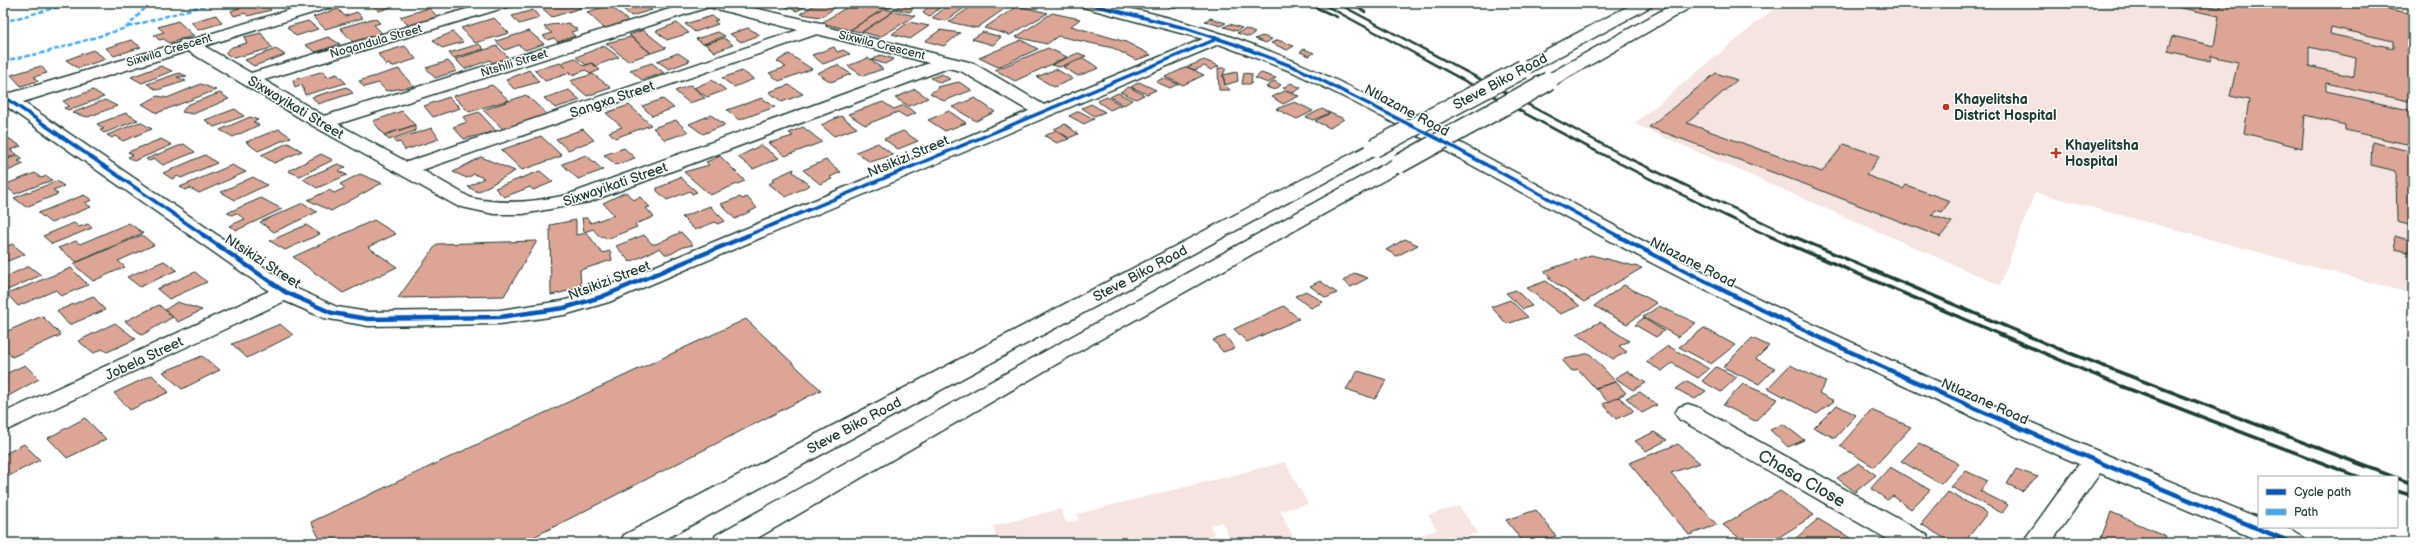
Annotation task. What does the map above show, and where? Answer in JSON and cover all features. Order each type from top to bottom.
[{"type":"street","name":"Sixwila Crescent","points":[[6,98],[329,3]]},
{"type":"street","name":"Noqandula Street","points":[[249,79],[504,3]]},
{"type":"street","name":"Ntshili Street","points":[[322,123],[706,3]]},
{"type":"street","name":"Sixwila Crescent","points":[[712,3],[818,28],[967,67],[1042,111]]},
{"type":"street","name":"Ntlazane Road","points":[[1085,3],[1120,10],[1219,38],[1284,62],[1353,94],[1748,303],[1938,392],[2095,461],[2293,543]]},
{"type":"street","name":"Steve Biko Road","points":[[634,543],[1646,3]]},
{"type":"street","name":"Steve Biko Road","points":[[726,543],[1059,353],[1687,3]]},
{"type":"street","name":"Sangxa Street","points":[[406,170],[818,28]]},
{"type":"street","name":"Ntsikizi Street","points":[[6,98],[284,292],[332,313],[368,319],[500,317],[564,308],[601,297],[1219,38]]},
{"type":"street","name":"Sixwayikati Street","points":[[187,44],[322,123],[464,202],[485,208],[511,210],[556,205],[589,195],[947,62]]},
{"type":"street","name":"Jobela Street","points":[[3,423],[284,292]]},
{"type":"street","name":"Chasa Close","points":[[1688,413],[1917,543]]},
{"type":"street","points":[[2036,543],[2095,461]]},
{"type":"shaded area","name":"Khayelitsha Hospital","points":[[1781,3],[2413,3],[2413,294],[2035,192],[2000,285],[1634,124]]},
{"type":"shaded area","points":[[1285,462],[1308,504],[1280,511],[1296,543],[1232,543],[1222,522],[1210,525],[1218,543],[1160,543],[1158,539],[1148,541],[1149,543],[998,543],[993,526],[1061,509],[1066,523],[1079,520],[1077,514]]},
{"type":"shaded area","points":[[1459,506],[1478,533],[1463,537],[1467,543],[1392,543],[1437,530],[1428,515]]},
{"type":"building","points":[[250,3],[265,3],[271,10],[248,16],[245,13],[234,16],[231,11]]},
{"type":"building","points":[[277,3],[297,3],[282,8]]},
{"type":"building","points":[[370,3],[404,3],[379,11]]},
{"type":"building","points":[[556,3],[574,3],[581,8],[552,17],[541,7]]},
{"type":"building","points":[[643,3],[652,10],[631,16],[622,8]]},
{"type":"building","points":[[788,3],[811,3],[797,11],[784,6]]},
{"type":"building","points":[[817,3],[839,5],[821,17],[800,14]]},
{"type":"building","points":[[854,3],[884,9],[850,30],[821,23]]},
{"type":"building","points":[[881,3],[899,3],[889,8],[876,6]]},
{"type":"building","points":[[930,3],[942,6],[929,17],[923,13]]},
{"type":"building","points":[[976,3],[991,3],[1007,7],[977,28],[949,22]]},
{"type":"building","points":[[1162,3],[1174,3],[1181,6],[1173,9]]},
{"type":"building","points":[[2159,3],[2195,3],[2220,8],[2220,3],[2358,3],[2413,14],[2413,102],[2326,83],[2326,91],[2413,111],[2413,141],[2410,140],[2410,145],[2345,130],[2345,125],[2305,115],[2302,148],[2244,133],[2249,100],[2230,96],[2238,62],[2211,56],[2210,61],[2168,51],[2173,36],[2214,46],[2219,16]],"holes":[[[2331,27],[2393,41],[2393,48],[2330,34]],[[2309,47],[2356,58],[2354,77],[2309,66]]]},
{"type":"building","points":[[902,4],[914,7],[910,12],[894,9]]},
{"type":"building","points":[[950,4],[964,8],[946,21],[932,18]]},
{"type":"building","points":[[610,5],[628,21],[605,29],[587,12]]},
{"type":"building","points":[[1018,6],[1048,13],[1010,35],[984,28]]},
{"type":"building","points":[[429,8],[439,18],[410,27],[400,17]]},
{"type":"building","points":[[338,9],[345,16],[357,12],[363,18],[325,29],[313,17]]},
{"type":"building","points":[[884,9],[894,11],[862,32],[850,30]]},
{"type":"building","points":[[533,10],[540,18],[519,24],[512,16]]},
{"type":"building","points":[[894,11],[915,16],[880,37],[862,32]]},
{"type":"building","points":[[1052,13],[1080,19],[1071,26],[1126,42],[1151,55],[1136,60],[1113,48],[1058,36],[1047,44],[1016,37]]},
{"type":"building","points":[[216,15],[222,23],[198,30],[191,22]]},
{"type":"building","points":[[712,16],[718,20],[714,21],[718,24],[695,32],[685,24]]},
{"type":"building","points":[[375,18],[380,23],[374,25],[384,35],[355,44],[340,28]]},
{"type":"building","points":[[494,18],[509,33],[475,43],[461,28]]},
{"type":"building","points":[[1210,18],[1226,23],[1220,26],[1205,21]]},
{"type":"building","points":[[178,21],[194,36],[169,43],[164,39],[159,40],[154,35],[164,32],[158,27]]},
{"type":"building","points":[[308,21],[318,29],[296,36],[287,27]]},
{"type":"building","points":[[909,22],[929,26],[910,39],[892,34]]},
{"type":"building","points":[[557,23],[559,25],[568,23],[578,30],[571,32],[575,36],[558,42],[554,38],[548,40],[543,36],[552,33],[544,27]]},
{"type":"building","points":[[677,23],[689,33],[667,40],[656,31]]},
{"type":"building","points":[[1230,24],[1242,28],[1237,31],[1224,27]]},
{"type":"building","points":[[748,28],[760,35],[741,42],[730,34]]},
{"type":"building","points":[[1246,29],[1255,33],[1249,37],[1237,33]]},
{"type":"building","points":[[643,30],[666,48],[651,53],[629,35]]},
{"type":"building","points":[[940,30],[960,33],[944,46],[925,41]]},
{"type":"building","points":[[529,31],[544,44],[525,50],[519,45],[505,50],[496,41]]},
{"type":"building","points":[[453,32],[463,42],[442,48],[433,40]]},
{"type":"building","points":[[718,32],[725,36],[703,44],[696,39]]},
{"type":"building","points":[[983,32],[1001,37],[993,45],[972,39]]},
{"type":"building","points":[[261,33],[272,48],[234,58],[225,53],[232,47],[247,43],[244,37]]},
{"type":"building","points":[[1262,36],[1272,39],[1266,43],[1255,39]]},
{"type":"building","points":[[328,37],[340,44],[316,52],[305,45]]},
{"type":"building","points":[[631,37],[651,53],[628,61],[606,43]]},
{"type":"building","points":[[724,38],[733,45],[715,52],[705,44]]},
{"type":"building","points":[[131,40],[141,47],[114,56],[106,48]]},
{"type":"building","points":[[1021,40],[1038,49],[998,67],[979,58]]},
{"type":"building","points":[[1278,40],[1294,46],[1287,50],[1271,43]]},
{"type":"building","points":[[479,44],[484,49],[453,58],[449,53]]},
{"type":"building","points":[[405,46],[416,59],[391,67],[389,64],[386,65],[378,54]]},
{"type":"building","points":[[497,46],[511,60],[494,65],[490,60],[465,69],[455,59]]},
{"type":"building","points":[[604,46],[619,57],[595,66],[592,63],[586,65],[576,57]]},
{"type":"building","points":[[834,47],[837,52],[843,50],[850,54],[823,64],[812,55]]},
{"type":"building","points":[[1048,48],[1067,57],[1015,81],[995,70]]},
{"type":"building","points":[[276,49],[285,55],[254,66],[245,60]]},
{"type":"building","points":[[1304,49],[1314,53],[1309,56],[1300,52]]},
{"type":"building","points":[[93,50],[106,59],[78,68],[66,60]]},
{"type":"building","points":[[678,53],[690,61],[669,69],[657,61]]},
{"type":"building","points":[[1078,53],[1086,56],[1060,67],[1051,65]]},
{"type":"building","points":[[789,54],[812,69],[779,81],[769,73],[786,67],[777,61]]},
{"type":"building","points":[[880,55],[894,59],[885,64],[872,60]]},
{"type":"building","points":[[575,58],[583,66],[592,63],[600,70],[590,74],[586,70],[572,75],[560,63]]},
{"type":"building","points":[[868,58],[883,69],[863,76],[848,66]]},
{"type":"building","points":[[1083,58],[1099,68],[1078,76],[1063,67]]},
{"type":"building","points":[[1204,60],[1219,66],[1211,70],[1204,66],[1195,70],[1187,67]]},
{"type":"building","points":[[448,61],[457,71],[435,78],[426,68]]},
{"type":"building","points":[[560,63],[570,73],[545,81],[534,70]]},
{"type":"building","points":[[652,63],[664,73],[642,80],[630,70]]},
{"type":"building","points":[[837,65],[851,74],[831,82],[817,73]]},
{"type":"building","points":[[41,66],[47,73],[34,77],[38,81],[21,86],[11,75]]},
{"type":"building","points":[[161,66],[172,71],[142,83],[131,77]]},
{"type":"building","points":[[1187,67],[1204,75],[1183,85],[1165,77]]},
{"type":"building","points":[[1218,68],[1226,68],[1223,75],[1225,85],[1230,90],[1219,90]]},
{"type":"building","points":[[399,69],[412,85],[415,86],[386,91],[379,83],[364,87],[359,81]]},
{"type":"building","points":[[1056,69],[1073,79],[1054,87],[1037,77]]},
{"type":"building","points":[[529,70],[539,82],[514,89],[506,80]]},
{"type":"building","points":[[324,71],[327,77],[337,74],[346,83],[305,95],[302,85],[295,88],[293,80]]},
{"type":"building","points":[[742,71],[754,79],[734,87],[722,78]]},
{"type":"building","points":[[1237,72],[1238,81],[1225,85],[1223,75]]},
{"type":"building","points":[[179,73],[187,76],[177,77],[186,81],[157,90],[147,84]]},
{"type":"building","points":[[1244,73],[1252,74],[1251,84],[1242,84]]},
{"type":"building","points":[[1261,73],[1276,78],[1268,83],[1255,78]]},
{"type":"building","points":[[1716,73],[1737,80],[1687,123],[1822,172],[1844,144],[1880,156],[1866,175],[1903,189],[1906,185],[1950,201],[1942,212],[1936,210],[1931,215],[1952,222],[1940,237],[1807,185],[1649,127]]},
{"type":"building","points":[[593,74],[611,88],[587,96],[570,81]]},
{"type":"building","points":[[942,74],[950,79],[940,83],[931,78]]},
{"type":"building","points":[[1163,78],[1178,84],[1170,88],[1156,82]]},
{"type":"building","points":[[712,80],[726,90],[707,97],[694,88]]},
{"type":"building","points":[[1274,81],[1281,85],[1275,90],[1266,87]]},
{"type":"building","points":[[959,82],[972,90],[944,101],[930,93],[938,89],[937,87]]},
{"type":"building","points":[[1139,82],[1156,90],[1147,94],[1131,87]]},
{"type":"building","points":[[1291,83],[1301,88],[1293,93],[1283,88]]},
{"type":"building","points":[[201,84],[216,90],[157,113],[142,104],[158,96],[167,98]]},
{"type":"building","points":[[492,85],[509,100],[469,112],[453,96]]},
{"type":"building","points":[[691,85],[705,98],[689,103],[675,91]]},
{"type":"building","points":[[789,85],[803,94],[782,102],[769,92]]},
{"type":"building","points":[[347,87],[353,93],[318,104],[312,97]]},
{"type":"building","points":[[1129,87],[1144,95],[1136,99],[1120,92]]},
{"type":"building","points":[[915,89],[928,98],[909,106],[895,98]]},
{"type":"building","points":[[93,90],[104,97],[68,110],[64,108],[69,106],[63,101]]},
{"type":"building","points":[[569,90],[580,100],[555,108],[544,98]]},
{"type":"building","points":[[1285,91],[1299,96],[1283,104],[1272,97]]},
{"type":"building","points":[[220,93],[229,99],[193,114],[182,112],[187,105]]},
{"type":"building","points":[[1118,93],[1132,100],[1124,105],[1110,97]]},
{"type":"building","points":[[526,95],[548,115],[504,130],[483,110]]},
{"type":"building","points":[[449,97],[460,108],[433,117],[424,106]]},
{"type":"building","points":[[1107,97],[1121,105],[1110,110],[1097,101]]},
{"type":"building","points":[[762,98],[775,107],[739,120],[727,110]]},
{"type":"building","points":[[975,98],[995,112],[976,121],[952,107]]},
{"type":"building","points":[[663,99],[674,108],[652,116],[642,106]]},
{"type":"building","points":[[105,100],[117,106],[88,117],[72,113]]},
{"type":"building","points":[[883,102],[894,109],[904,105],[916,113],[906,117],[898,112],[865,125],[848,114]]},
{"type":"building","points":[[1295,102],[1313,111],[1297,119],[1276,109]]},
{"type":"building","points":[[1091,104],[1105,112],[1094,116],[1082,108]]},
{"type":"building","points":[[629,105],[651,125],[615,138],[609,132],[622,127],[606,113]]},
{"type":"building","points":[[235,109],[244,116],[214,127],[205,120]]},
{"type":"building","points":[[1322,109],[1330,113],[1313,120],[1306,117]]},
{"type":"building","points":[[402,111],[415,125],[384,135],[373,121]]},
{"type":"building","points":[[949,111],[966,123],[945,131],[928,120]]},
{"type":"building","points":[[1079,111],[1094,119],[1084,124],[1069,116]]},
{"type":"building","points":[[479,112],[496,131],[464,139],[453,127],[467,122],[463,117]]},
{"type":"building","points":[[126,113],[138,120],[104,133],[100,130],[104,129],[97,124]]},
{"type":"building","points":[[1330,113],[1344,119],[1330,128],[1315,121]]},
{"type":"building","points":[[711,115],[725,125],[703,134],[689,124]]},
{"type":"building","points":[[841,116],[857,128],[834,136],[821,125]]},
{"type":"building","points":[[250,117],[258,120],[253,122],[259,125],[233,137],[220,130]]},
{"type":"building","points":[[676,120],[688,132],[665,140],[653,128]]},
{"type":"building","points":[[140,122],[152,129],[123,141],[115,136],[112,138],[107,135]]},
{"type":"building","points":[[1065,124],[1078,134],[1069,138],[1054,129]]},
{"type":"building","points":[[415,125],[415,131],[389,140],[384,135]]},
{"type":"building","points":[[803,127],[822,142],[785,156],[769,143],[793,136],[789,133]]},
{"type":"building","points":[[432,128],[439,139],[405,150],[400,142],[396,143],[394,140]]},
{"type":"building","points":[[279,129],[291,137],[258,151],[246,142]]},
{"type":"building","points":[[583,129],[594,140],[568,150],[556,139]]},
{"type":"building","points":[[1056,130],[1069,139],[1057,143],[1045,136]]},
{"type":"building","points":[[903,131],[918,141],[898,149],[884,139]]},
{"type":"building","points":[[541,136],[562,156],[522,170],[501,150]]},
{"type":"building","points":[[8,138],[21,146],[10,150],[17,154],[3,160],[3,140]]},
{"type":"building","points":[[161,139],[172,145],[134,161],[128,157],[133,155],[128,152]]},
{"type":"building","points":[[2372,142],[2413,152],[2413,226],[2397,222],[2396,171],[2371,165]]},
{"type":"building","points":[[288,143],[302,151],[274,163],[261,155]]},
{"type":"building","points":[[878,143],[893,155],[870,162],[856,152]]},
{"type":"building","points":[[184,144],[195,152],[163,165],[155,159],[149,161],[146,159]]},
{"type":"building","points":[[761,145],[779,158],[753,169],[738,157]]},
{"type":"building","points":[[624,148],[635,158],[616,165],[604,155]]},
{"type":"building","points":[[321,154],[333,160],[300,176],[288,171]]},
{"type":"building","points":[[18,155],[23,159],[18,161],[24,164],[3,173],[3,161]]},
{"type":"building","points":[[205,155],[217,163],[181,178],[178,176],[172,179],[163,173]]},
{"type":"building","points":[[586,155],[603,170],[578,179],[562,164]]},
{"type":"building","points":[[720,156],[745,181],[710,195],[684,172],[709,165],[706,162]]},
{"type":"building","points":[[481,157],[515,171],[478,192],[468,187],[484,178],[474,174],[467,178],[453,172]]},
{"type":"building","points":[[826,160],[841,172],[830,177],[832,179],[820,184],[803,170]]},
{"type":"building","points":[[338,164],[346,167],[338,171],[347,175],[317,188],[303,179]]},
{"type":"building","points":[[232,165],[246,172],[199,193],[190,188],[185,190],[180,187]]},
{"type":"building","points":[[794,169],[793,172],[810,185],[786,197],[769,184],[774,181],[772,179]]},
{"type":"building","points":[[540,171],[553,182],[533,190],[530,187],[504,197],[495,188]]},
{"type":"building","points":[[35,173],[41,178],[47,176],[52,180],[15,194],[4,185]]},
{"type":"building","points":[[360,174],[382,183],[331,211],[308,200],[329,190],[334,193],[345,188],[340,184]]},
{"type":"building","points":[[253,177],[267,185],[235,200],[221,192]]},
{"type":"building","points":[[680,177],[697,192],[692,194],[690,191],[667,200],[657,191],[657,188]]},
{"type":"building","points":[[57,181],[64,186],[53,190],[58,194],[26,207],[14,198]]},
{"type":"building","points":[[626,192],[633,200],[640,197],[650,207],[646,208],[654,217],[635,224],[637,227],[607,239],[603,236],[600,237],[593,229],[584,232],[582,218],[587,218],[591,223],[614,215],[603,203]]},
{"type":"building","points":[[84,195],[92,200],[85,203],[91,207],[51,223],[38,213]]},
{"type":"building","points":[[740,197],[742,199],[747,197],[757,208],[735,219],[721,204]]},
{"type":"building","points":[[261,198],[282,209],[237,230],[229,226],[245,219],[236,213],[232,215],[227,213]]},
{"type":"building","points":[[303,203],[317,212],[274,232],[260,222]]},
{"type":"building","points":[[710,206],[725,221],[717,224],[715,222],[695,230],[682,217]]},
{"type":"building","points":[[374,220],[396,234],[368,247],[397,267],[343,293],[293,257]]},
{"type":"building","points":[[576,220],[576,235],[587,233],[602,253],[610,251],[612,260],[580,270],[581,288],[551,295],[550,225]]},
{"type":"building","points":[[74,223],[79,227],[88,224],[92,228],[52,244],[43,236]]},
{"type":"building","points":[[129,223],[143,233],[77,262],[58,248],[76,241],[80,244]]},
{"type":"building","points":[[306,225],[320,234],[285,250],[270,241]]},
{"type":"building","points":[[681,232],[693,245],[683,247],[671,254],[665,254],[660,248],[630,262],[616,246],[644,235],[652,244],[656,244]]},
{"type":"building","points":[[142,235],[154,245],[118,261],[125,267],[93,281],[73,264]]},
{"type":"building","points":[[2394,236],[2413,241],[2413,253],[2395,249]]},
{"type":"building","points":[[1405,239],[1418,245],[1397,256],[1386,250]]},
{"type":"building","points":[[537,241],[504,296],[398,298],[437,244]]},
{"type":"building","points":[[12,244],[25,254],[3,263],[3,248]]},
{"type":"building","points":[[1591,255],[1642,268],[1584,302],[1548,278],[1551,277],[1544,271]]},
{"type":"building","points":[[164,261],[177,270],[140,287],[127,277]]},
{"type":"building","points":[[29,266],[41,275],[3,292],[3,278]]},
{"type":"building","points":[[71,268],[88,285],[61,296],[56,290],[18,306],[7,294]]},
{"type":"building","points":[[195,272],[207,282],[169,299],[157,289]]},
{"type":"building","points":[[1354,273],[1368,278],[1351,287],[1343,281]]},
{"type":"building","points":[[1320,281],[1337,293],[1326,298],[1310,286]]},
{"type":"building","points":[[1546,281],[1580,306],[1560,314],[1527,288]]},
{"type":"building","points":[[1624,285],[1657,303],[1627,324],[1594,306]]},
{"type":"building","points":[[1516,290],[1532,306],[1523,309],[1506,293]]},
{"type":"building","points":[[1306,291],[1323,302],[1311,308],[1295,296]]},
{"type":"building","points":[[93,296],[105,310],[69,325],[57,311]]},
{"type":"building","points":[[1510,300],[1528,317],[1507,324],[1491,307]]},
{"type":"building","points":[[177,302],[202,310],[178,322],[165,310]]},
{"type":"building","points":[[159,305],[173,317],[142,335],[125,321]]},
{"type":"building","points":[[1284,306],[1299,319],[1247,342],[1234,329]]},
{"type":"building","points":[[1659,306],[1696,323],[1678,337],[1643,317]]},
{"type":"building","points":[[42,316],[61,335],[12,357],[3,346],[3,333]]},
{"type":"building","points":[[1643,318],[1664,331],[1656,337],[1635,325]]},
{"type":"building","points":[[746,319],[821,390],[522,543],[322,543],[311,522]]},
{"type":"building","points":[[1600,322],[1629,341],[1619,346],[1627,352],[1613,359],[1577,334]]},
{"type":"building","points":[[115,323],[136,339],[107,352],[102,349],[94,353],[78,341]]},
{"type":"building","points":[[280,324],[293,335],[247,358],[232,344]]},
{"type":"building","points":[[1704,328],[1735,345],[1711,364],[1679,347]]},
{"type":"building","points":[[1225,336],[1235,348],[1223,352],[1213,340]]},
{"type":"building","points":[[1752,338],[1769,346],[1756,359],[1775,368],[1759,384],[1723,367]]},
{"type":"building","points":[[1668,346],[1709,369],[1698,378],[1672,363],[1662,371],[1646,362]]},
{"type":"building","points":[[1589,353],[1616,382],[1595,388],[1578,369],[1572,371],[1562,360]]},
{"type":"building","points":[[202,356],[220,370],[182,389],[163,372]]},
{"type":"building","points":[[25,365],[39,379],[3,399],[3,375]]},
{"type":"building","points":[[1790,365],[1826,382],[1819,393],[1834,401],[1817,414],[1768,388]]},
{"type":"building","points":[[1716,367],[1737,377],[1721,392],[1702,381]]},
{"type":"building","points":[[1358,371],[1387,380],[1375,399],[1346,389]]},
{"type":"building","points":[[1627,371],[1646,383],[1633,390],[1615,378]]},
{"type":"building","points":[[152,375],[169,392],[130,410],[114,393]]},
{"type":"building","points":[[1687,381],[1706,391],[1695,399],[1676,389]]},
{"type":"building","points":[[1616,382],[1626,393],[1608,402],[1595,388]]},
{"type":"building","points":[[1743,384],[1778,399],[1755,421],[1723,405]]},
{"type":"building","points":[[1640,392],[1657,405],[1642,413],[1626,398]]},
{"type":"building","points":[[1619,397],[1634,411],[1616,419],[1603,404]]},
{"type":"building","points":[[1837,405],[1856,415],[1835,438],[1814,428]]},
{"type":"building","points":[[1871,410],[1911,427],[1874,467],[1840,446]]},
{"type":"building","points":[[85,418],[106,439],[67,458],[48,438]]},
{"type":"building","points":[[1783,424],[1804,440],[1788,447],[1770,430]]},
{"type":"building","points":[[1654,432],[1667,440],[1646,451],[1635,441]]},
{"type":"building","points":[[1919,443],[1959,464],[1941,484],[1901,461]]},
{"type":"building","points":[[24,444],[40,460],[3,479],[3,455]]},
{"type":"building","points":[[1678,444],[1700,463],[1671,473],[1717,525],[1689,535],[1629,463]]},
{"type":"building","points":[[1859,463],[1876,475],[1855,492],[1837,478]]},
{"type":"building","points":[[1890,467],[1930,490],[1911,509],[1893,496],[1887,500],[1871,488]]},
{"type":"building","points":[[2016,469],[2038,477],[2022,491],[2007,484]]},
{"type":"building","points":[[1966,471],[1988,481],[1980,491],[2008,505],[2002,513],[1951,487]]},
{"type":"building","points":[[1780,491],[1814,515],[1770,543],[1746,543],[1723,525]]},
{"type":"building","points":[[1948,492],[1987,513],[1964,543],[1952,543],[1921,524]]},
{"type":"building","points":[[1536,510],[1556,536],[1533,543],[1524,543],[1506,520]]},
{"type":"building","points":[[2111,512],[2166,536],[2163,543],[2113,543],[2101,538]]},
{"type":"building","points":[[1818,519],[1852,539],[1847,543],[1801,543],[1795,539]]},
{"type":"railway","points":[[1306,3],[1337,17]]},
{"type":"railway","points":[[1321,3],[1599,153],[1655,182],[1769,236]]},
{"type":"railway","points":[[1337,3],[1630,159],[1792,236]]},
{"type":"railway","points":[[1351,3],[1365,12]]},
{"type":"railway","points":[[1767,235],[2121,386],[2356,476]]},
{"type":"railway","points":[[1790,235],[2059,349],[2391,476]]},
{"type":"railway","points":[[2398,478],[2413,484]]},
{"type":"railway","points":[[2398,491],[2413,496]]},
{"type":"marked path","points":[[3,22],[73,3]]},
{"type":"marked path","points":[[3,61],[47,52],[126,28],[150,3]]},
{"type":"marked path","points":[[128,27],[213,3]]},
{"type":"cycle path","points":[[1085,3],[1135,14],[1185,28],[1259,53],[1315,76],[1444,142],[1660,258],[1770,313],[1918,383],[2067,449],[2293,543]]},
{"type":"cycle path","points":[[3,96],[285,292],[332,313],[368,319],[500,317],[564,308],[601,297],[1219,38]]},
{"type":"place","name":"Khayelitsha District Hospital","points":[[1946,107]]},
{"type":"place","name":"Khayelitsha Hospital","points":[[2056,153]]}]
